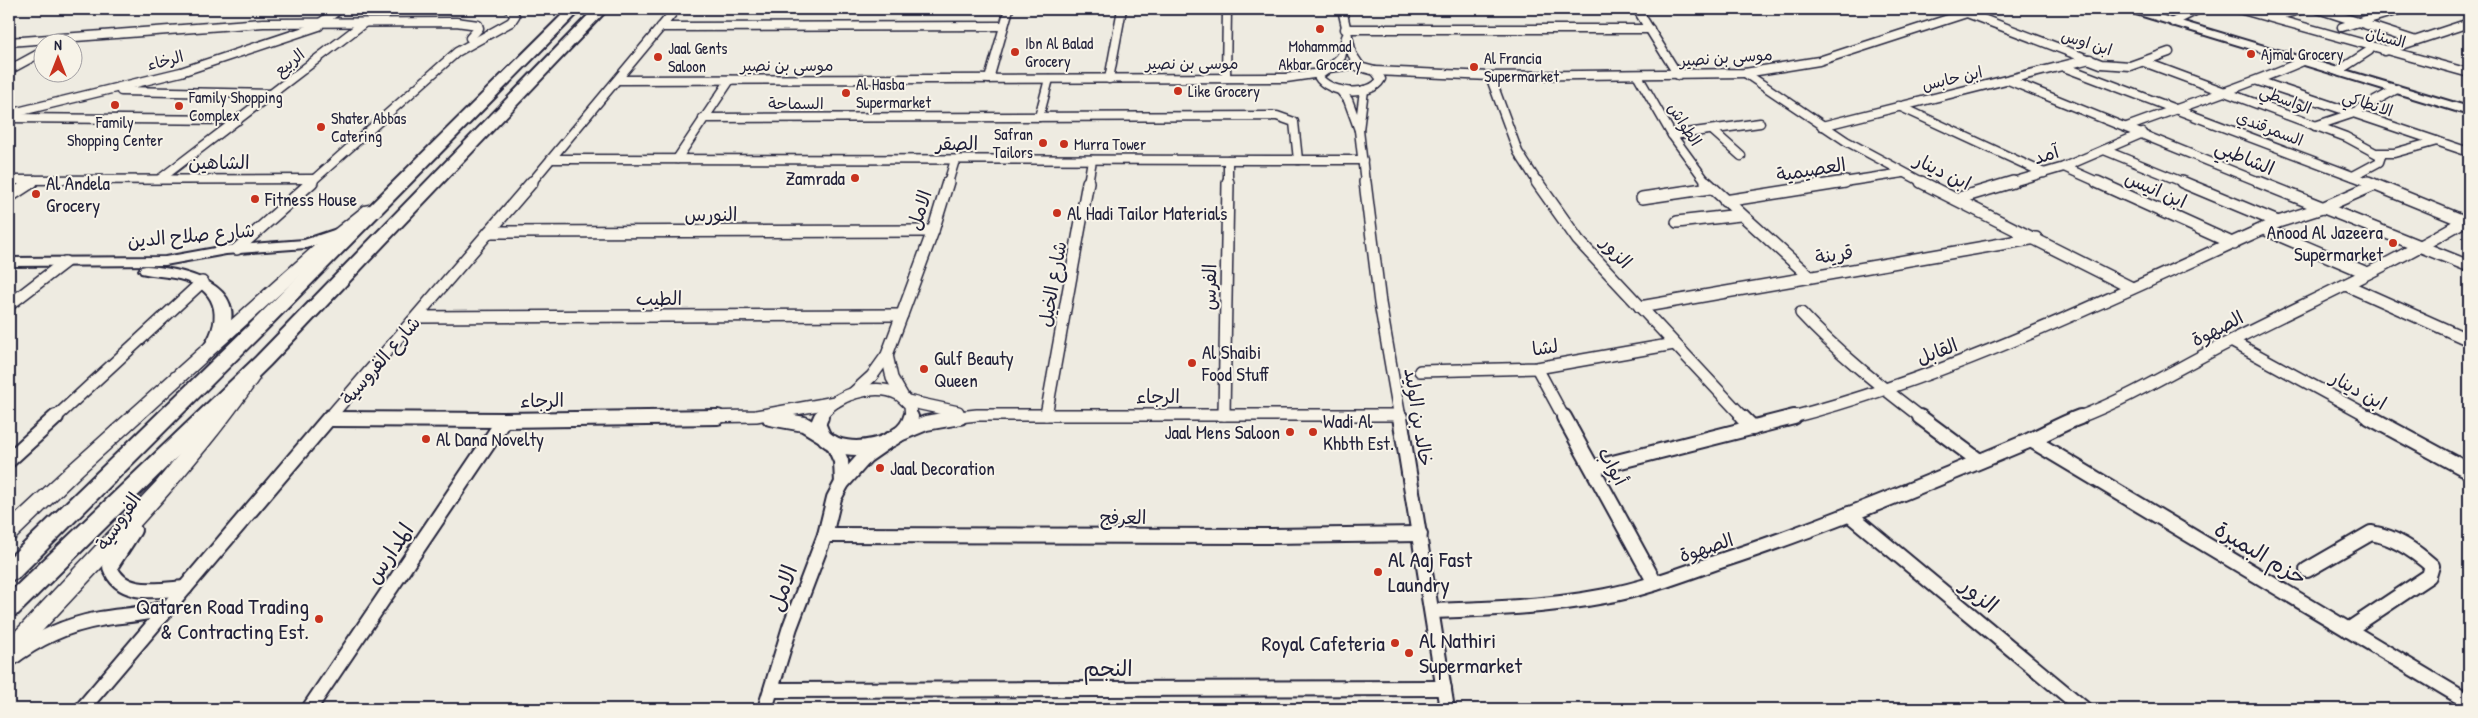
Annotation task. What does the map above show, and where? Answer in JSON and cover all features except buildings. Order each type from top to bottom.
[{"type":"highway","points":[[9,572],[404,182],[575,9]]},
{"type":"highway","points":[[9,608],[263,361],[602,9]]},
{"type":"main road","points":[[9,533],[205,352],[343,230],[404,182]]},
{"type":"main road","points":[[9,652],[174,475],[219,422],[263,361]]},
{"type":"street","name":"الرخاء","points":[[9,114],[201,66],[322,23],[340,9]]},
{"type":"street","points":[[237,249],[428,77],[474,41],[511,22],[515,16],[509,9]]},
{"type":"street","name":"شارع الفروسية","points":[[82,709],[278,476],[417,317],[619,80],[676,9]]},
{"type":"street","points":[[989,79],[1009,9]]},
{"type":"street","points":[[1109,78],[1122,9]]},
{"type":"street","points":[[1226,78],[1227,9]]},
{"type":"street","points":[[1329,68],[1360,66],[1352,54],[1342,9]]},
{"type":"street","points":[[1638,9],[1678,75]]},
{"type":"street","name":"موسى بن نصير","points":[[1286,78],[1323,84],[1340,90],[1364,90],[1379,83],[1408,78],[1745,74],[1820,61],[1979,9]]},
{"type":"street","points":[[2130,9],[2469,111]]},
{"type":"street","points":[[2173,22],[2199,9]]},
{"type":"street","name":"السنان","points":[[2239,9],[2384,51],[2469,73]]},
{"type":"street","points":[[2270,18],[2304,9]]},
{"type":"street","points":[[2318,9],[2413,40]]},
{"type":"street","points":[[2342,27],[2402,9]]},
{"type":"street","name":"ابن اوس","points":[[1967,13],[2090,59],[2115,66],[2130,66],[2169,52]]},
{"type":"street","points":[[82,37],[263,23],[472,23],[479,26],[470,38],[474,41]]},
{"type":"street","name":"الربيع","points":[[160,179],[364,23]]},
{"type":"street","points":[[2384,51],[2413,40],[2469,24]]},
{"type":"street","points":[[661,27],[1004,26]]},
{"type":"street","points":[[1346,32],[1650,29]]},
{"type":"street","points":[[1323,84],[1318,76],[1342,55],[1346,32]]},
{"type":"street","points":[[9,42],[32,40]]},
{"type":"street","points":[[2338,71],[2369,50]]},
{"type":"street","points":[[9,70],[32,57]]},
{"type":"street","name":"ابن حابس","points":[[1822,126],[2090,59]]},
{"type":"street","points":[[2127,127],[2174,108],[2258,81],[2303,61]]},
{"type":"street","name":"الواسطي","points":[[2144,62],[2358,142],[2378,153]]},
{"type":"street","name":"موسى بن نصير","points":[[1360,66],[1375,71],[1465,76]]},
{"type":"street","name":"السمرقندي","points":[[2064,67],[2467,220]]},
{"type":"street","points":[[1375,71],[1380,79],[1379,83]]},
{"type":"street","name":"موسى بن نصير","points":[[619,80],[1286,78],[1320,73]]},
{"type":"street","name":"ابن دينار","points":[[1745,74],[1822,126],[1903,172],[2132,288]]},
{"type":"street","name":"الزور","points":[[1490,76],[1518,152],[1541,191],[1578,240],[1753,428]]},
{"type":"street","name":"الطواش","points":[[1638,76],[1672,135],[1710,188],[1809,276]]},
{"type":"street","points":[[1039,117],[1049,79]]},
{"type":"street","points":[[677,159],[730,80]]},
{"type":"street","name":"الشاطبي","points":[[2008,80],[2469,266]]},
{"type":"street","name":"الانطاكي","points":[[2258,81],[2351,114],[2469,152]]},
{"type":"street","points":[[2316,126],[2351,114],[2397,89]]},
{"type":"street","name":"خالد بن الوليد","points":[[1340,90],[1348,100],[1359,130],[1380,303],[1420,534],[1447,709]]},
{"type":"street","name":"خالد بن الوليد","points":[[1359,130],[1364,90]]},
{"type":"street","points":[[106,91],[271,94]]},
{"type":"street","points":[[1899,106],[2044,173]]},
{"type":"street","points":[[9,118],[238,120]]},
{"type":"street","name":"السماحة","points":[[703,118],[1287,118],[1294,122],[1298,160]]},
{"type":"street","points":[[1672,135],[1760,123]]},
{"type":"street","points":[[1712,130],[1741,156]]},
{"type":"street","name":"آمد","points":[[1956,198],[2044,173],[2143,134]]},
{"type":"street","points":[[2353,176],[2381,160],[2378,153],[2394,153],[2437,141]]},
{"type":"street","points":[[2104,150],[2278,222]]},
{"type":"street","name":"الصقر","points":[[551,159],[1363,160]]},
{"type":"street","name":"الامل","points":[[852,394],[872,376],[887,355],[933,231],[955,160]]},
{"type":"street","name":"شارع الخيل","points":[[1046,415],[1092,160]]},
{"type":"street","name":"الفرس","points":[[1224,415],[1228,160]]},
{"type":"street","name":"ابن انيس","points":[[2064,166],[2234,244]]},
{"type":"street","name":"العصيمية","points":[[1725,201],[1903,172]]},
{"type":"street","name":"الشاهين","points":[[11,181],[314,179]]},
{"type":"street","points":[[9,197],[35,180]]},
{"type":"street","name":"القابل","points":[[1593,468],[1835,406],[1884,389],[2016,340],[2234,244],[2278,222],[2322,208],[2374,185]]},
{"type":"street","points":[[1642,198],[1710,188]]},
{"type":"street","points":[[1677,222],[1740,215]]},
{"type":"street","name":"الصهوة","points":[[1432,611],[1527,607],[1606,596],[1656,583],[1766,546],[2032,440],[2056,426],[2113,404],[2231,341],[2367,273],[2422,248],[2467,220]]},
{"type":"street","points":[[2264,229],[2367,273]]},
{"type":"street","name":"شارع صلاح الدين","points":[[9,270],[173,260],[237,249],[306,244],[343,230]]},
{"type":"street","name":"النورس","points":[[489,232],[933,231]]},
{"type":"street","name":"قرينة","points":[[1640,307],[1809,276],[2036,238]]},
{"type":"street","points":[[162,272],[164,266],[173,260]]},
{"type":"street","name":"شارع صلاح الدين","points":[[9,262],[162,272],[202,282]]},
{"type":"street","points":[[9,305],[59,266]]},
{"type":"street","points":[[9,460],[202,282],[216,295],[225,319],[218,338],[205,352]]},
{"type":"street","points":[[2346,285],[2469,340]]},
{"type":"street","points":[[1801,313],[1829,344],[1861,372],[1978,460]]},
{"type":"street","name":"الطيب","points":[[417,317],[902,315]]},
{"type":"street","name":"ابن دينار","points":[[2231,341],[2469,472]]},
{"type":"street","name":"لشا","points":[[1420,371],[1537,368],[1674,344]]},
{"type":"street","points":[[887,355],[892,378],[905,399],[912,415],[908,425],[893,437],[873,445],[856,447],[833,443],[822,435],[818,424],[820,418],[835,402],[852,394],[884,391],[905,399]]},
{"type":"street","name":"أبواب","points":[[1537,368],[1656,583]]},
{"type":"street","name":"الرجاء","points":[[905,399],[936,409],[977,415]]},
{"type":"street","name":"الرجاء","points":[[329,419],[504,420],[756,416],[835,402]]},
{"type":"street","name":"الرجاء","points":[[893,437],[922,423],[948,417],[977,415],[1399,415]]},
{"type":"street","name":"الرجاء","points":[[756,416],[804,424],[822,435]]},
{"type":"street","name":"المدارس","points":[[309,709],[504,420]]},
{"type":"street","name":"الامل","points":[[765,709],[773,690],[790,627],[824,535],[834,498],[842,483],[866,456],[893,437]]},
{"type":"street","name":"حزم البمبرة","points":[[2032,440],[2469,702]]},
{"type":"street","name":"الامل","points":[[833,443],[841,461],[842,483]]},
{"type":"street","name":"الفروسية","points":[[174,475],[120,549],[110,567],[112,576],[119,585],[131,588],[184,588]]},
{"type":"street","name":"الزور","points":[[1849,514],[2084,709]]},
{"type":"street","points":[[2307,570],[2371,533],[2382,534],[2421,556],[2432,566],[2429,576],[2348,630]]},
{"type":"street","name":"العرفج","points":[[824,535],[1271,536],[1420,534]]},
{"type":"street","points":[[9,660],[34,642],[68,627],[101,618],[128,617],[169,606]]},
{"type":"street","points":[[128,617],[141,628],[142,638]]},
{"type":"street","name":"النجم","points":[[773,690],[1444,688]]},
{"type":"place","name":"Mohammad Akbar Grocery","points":[[1320,29]]},
{"type":"place","name":"Ibn Al Balad Grocery","points":[[1015,52]]},
{"type":"place","name":"Ajmal Grocery","points":[[2251,54]]},
{"type":"place","name":"Jaal Gents Saloon","points":[[658,57]]},
{"type":"place","name":"Al Francia Supermarket","points":[[1474,67]]},
{"type":"place","name":"Like Grocery","points":[[1178,91]]},
{"type":"place","name":"Al Hasba Supermarket","points":[[846,93]]},
{"type":"place","name":"Family Shopping Center","points":[[115,105]]},
{"type":"place","name":"Family Shopping Complex","points":[[179,106]]},
{"type":"place","name":"Shater Abbas Catering","points":[[321,127]]},
{"type":"place","name":"Safran Tailors","points":[[1043,143]]},
{"type":"place","name":"Murra Tower","points":[[1064,144]]},
{"type":"place","name":"Zamrada","points":[[855,178]]},
{"type":"place","name":"Al Andela Grocery","points":[[36,194]]},
{"type":"place","name":"Fitness House","points":[[255,199]]},
{"type":"place","name":"Al Hadi Tailor Materials","points":[[1057,213]]},
{"type":"place","name":"Anood Al Jazeera Supermarket","points":[[2393,243]]},
{"type":"place","name":"Al Shaibi Food Stuff","points":[[1192,363]]},
{"type":"place","name":"Gulf Beauty Queen","points":[[924,369]]},
{"type":"place","name":"Jaal Mens Saloon","points":[[1290,432]]},
{"type":"place","name":"Wadi Al Khbth Est.","points":[[1313,432]]},
{"type":"place","name":"Al Dana Novelty","points":[[426,439]]},
{"type":"place","name":"Jaal Decoration","points":[[880,468]]},
{"type":"place","name":"Al Aaj Fast Laundry","points":[[1378,572]]},
{"type":"place","name":"Qataren Road Trading & Contracting Est.","points":[[319,619]]},
{"type":"place","name":"Royal Cafeteria","points":[[1395,643]]},
{"type":"place","name":"Al Nathiri Supermarket","points":[[1409,653]]}]
